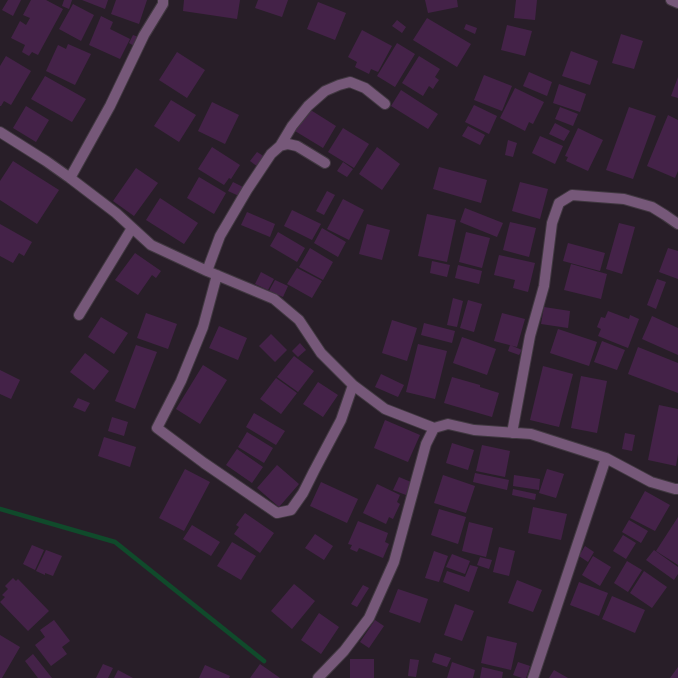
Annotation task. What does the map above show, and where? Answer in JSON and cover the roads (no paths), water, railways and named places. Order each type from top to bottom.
[{"type":"street","points":[[70,178],[110,106],[144,35],[163,0]]},
{"type":"street","points":[[671,0],[678,3]]},
{"type":"street","points":[[207,271],[220,236],[247,190],[271,154],[280,146],[292,126],[308,106],[325,91],[350,82],[365,88],[385,104]]},
{"type":"street","points":[[0,132],[70,178],[116,213],[151,245],[207,271],[274,299],[299,320],[321,353],[354,385],[386,409],[434,428],[448,424],[474,430],[531,434],[606,458],[651,482],[678,489]]},
{"type":"street","points":[[280,146],[288,144],[297,146],[326,163]]},
{"type":"street","points":[[512,433],[530,336],[544,286],[552,223],[559,203],[572,195],[624,199],[652,207],[678,224]]},
{"type":"street","points":[[79,314],[132,228]]},
{"type":"street","points":[[217,275],[203,327],[181,381],[157,428],[204,463],[277,513],[291,510],[303,493],[341,420],[354,385]]},
{"type":"street","points":[[318,678],[344,651],[369,618],[394,562],[426,444],[434,428]]},
{"type":"street","points":[[533,678],[606,458]]},
{"type":"waterway","points":[[0,509],[115,542],[264,661]]}]
